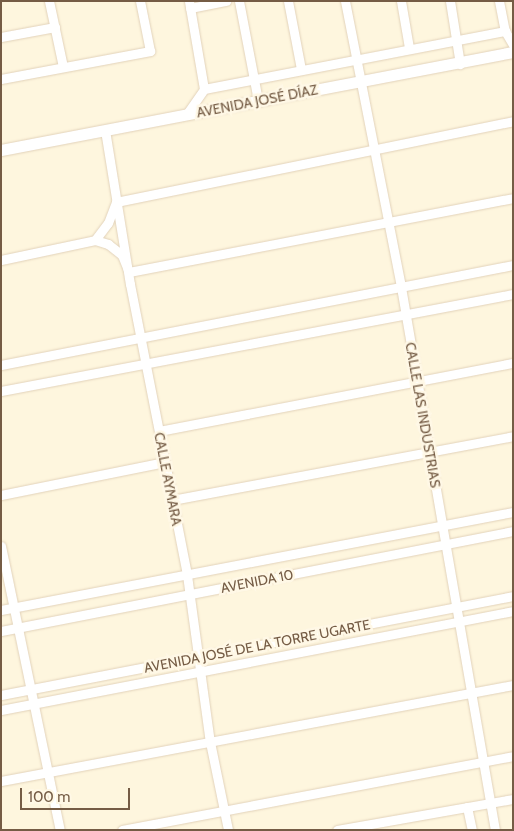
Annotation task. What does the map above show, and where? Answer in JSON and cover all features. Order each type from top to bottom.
[{"type":"street","points":[[49,1],[63,67]]},
{"type":"street","points":[[1,79],[150,51],[140,1]]},
{"type":"street","points":[[186,115],[204,88],[189,4],[226,1]]},
{"type":"street","points":[[239,1],[258,101]]},
{"type":"street","points":[[288,1],[301,69]]},
{"type":"street","name":"CALLE LAS INDUSTRIAS","points":[[345,1],[406,314],[495,830]]},
{"type":"street","points":[[401,1],[409,48]]},
{"type":"street","points":[[450,1],[459,41],[460,64]]},
{"type":"street","points":[[499,1],[505,31],[513,45]]},
{"type":"street","points":[[1,37],[55,27]]},
{"type":"street","points":[[204,88],[505,31]]},
{"type":"street","name":"AVENIDA JOSÉ DÍAZ","points":[[1,150],[460,64],[513,52]]},
{"type":"street","points":[[95,240],[108,223],[116,202],[513,121]]},
{"type":"street","name":"CALLE AYMARA","points":[[105,130],[140,337],[187,575],[210,742],[228,830]]},
{"type":"street","points":[[1,260],[95,240],[108,244],[122,255],[129,272],[513,198]]},
{"type":"street","points":[[1,365],[513,265]]},
{"type":"street","points":[[1,391],[513,294]]},
{"type":"street","points":[[159,431],[513,363]]},
{"type":"street","points":[[172,500],[513,436]]},
{"type":"street","points":[[1,495],[165,462]]},
{"type":"street","name":"AVENIDA 10","points":[[1,610],[513,512]]},
{"type":"street","name":"AVENIDA 10","points":[[1,631],[513,531]]},
{"type":"street","points":[[1,546],[60,830]]},
{"type":"street","name":"AVENIDA JOSÉ DE LA TORRE UGARTE","points":[[1,695],[513,596]]},
{"type":"street","name":"AVENIDA JOSÉ DE LA TORRE UGARTE","points":[[1,710],[513,611]]},
{"type":"street","points":[[1,781],[513,685]]},
{"type":"street","points":[[122,830],[513,756]]},
{"type":"street","points":[[337,830],[513,799]]},
{"type":"street","points":[[468,807],[472,830]]}]
